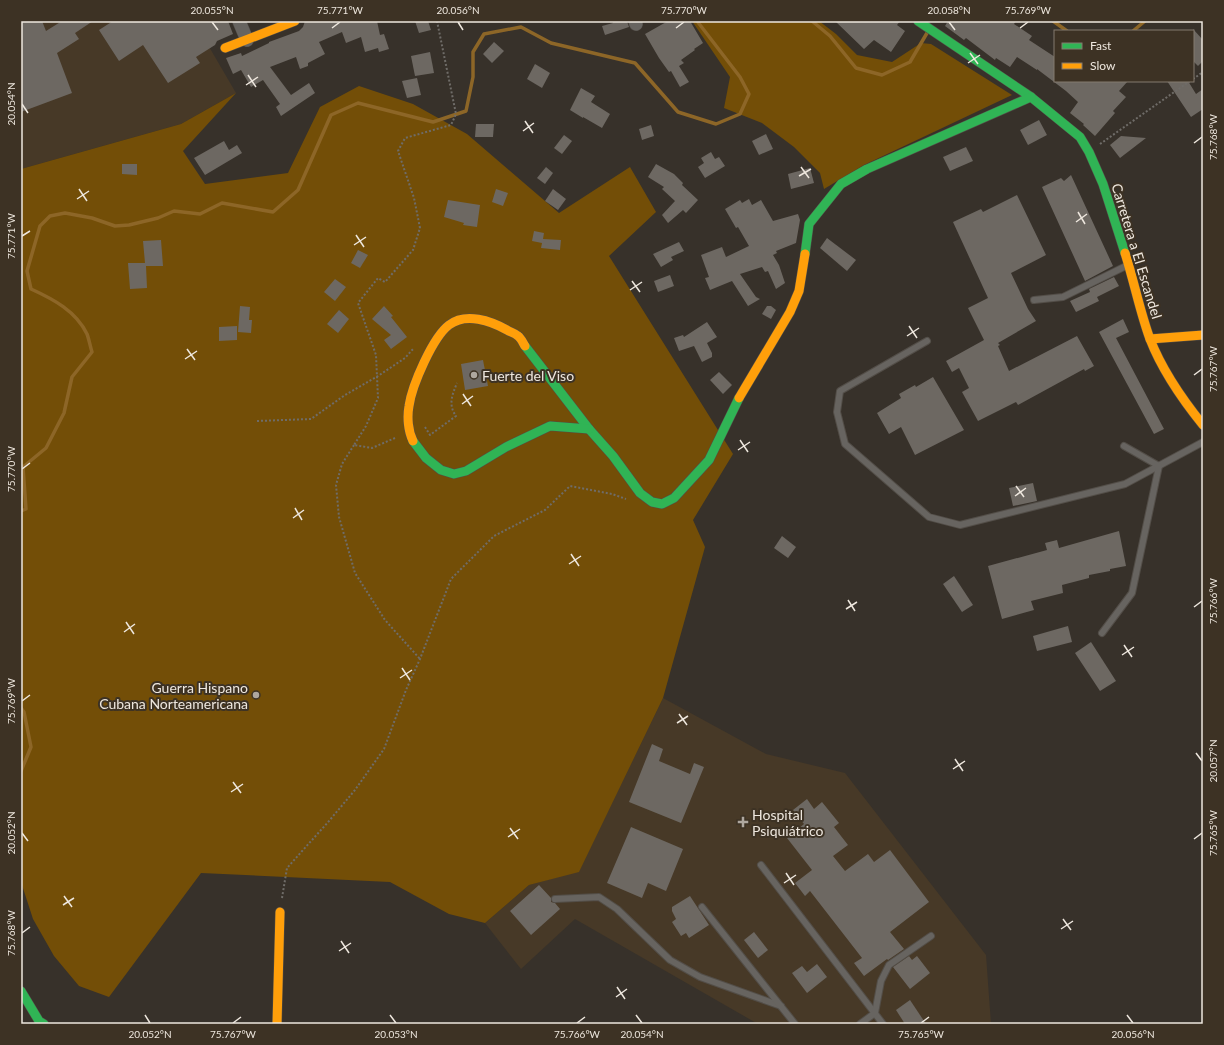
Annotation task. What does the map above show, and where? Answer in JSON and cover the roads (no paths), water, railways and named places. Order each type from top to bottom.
[{"type":"street","points":[[239,21],[247,40]]},
{"type":"street","points":[[225,48],[296,21]]},
{"type":"street","name":"Carretera a El Escandel","points":[[921,23],[1031,98],[1080,137],[1089,152],[1103,184],[1129,265],[1150,339],[1166,372],[1185,402],[1203,425]]},
{"type":"street","points":[[589,429],[550,426],[506,447],[466,471],[454,474],[441,470],[426,458],[416,446],[410,435],[408,421],[409,405],[421,369],[438,337],[450,324],[463,319],[478,319],[492,322],[518,336],[589,429],[613,456],[640,493],[652,502],[662,504],[674,498],[709,460],[741,395],[790,312],[799,291],[809,224],[841,184],[867,169],[1031,98]]},
{"type":"street","points":[[1150,339],[1203,335]]},
{"type":"street","points":[[277,1024],[280,912]]},
{"type":"street","points":[[21,991],[39,1020],[44,1024]]},
{"type":"lane","points":[[1034,300],[1063,297],[1129,265]]},
{"type":"lane","points":[[927,341],[840,391],[838,412],[845,444],[929,517],[960,525],[1125,484],[1203,442]]},
{"type":"lane","points":[[1124,446],[1159,466]]},
{"type":"lane","points":[[1102,632],[1132,592],[1159,466]]},
{"type":"lane","points":[[761,865],[884,1024]]},
{"type":"lane","points":[[555,899],[599,897],[617,908],[670,960],[700,977],[781,1006]]},
{"type":"lane","points":[[702,907],[795,1024]]},
{"type":"lane","points":[[860,1024],[875,1013],[881,981],[889,965],[931,936]]},
{"type":"waterway","points":[[21,511],[26,509],[23,467],[46,448],[64,413],[72,377],[92,352],[87,334],[77,319],[63,307],[31,289],[27,271],[40,226],[50,216],[65,213],[92,218],[115,226],[129,225],[158,218],[174,211],[200,214],[222,203],[273,212],[298,190],[331,115],[358,103],[433,122],[466,111],[473,77],[473,52],[484,34],[521,27],[551,43],[635,63],[678,112],[716,124],[740,114],[749,94],[740,77],[697,21]]},
{"type":"waterway","points":[[812,21],[830,36],[856,68],[882,75],[910,62],[927,33]]},
{"type":"waterway","points":[[1053,21],[1066,30]]},
{"type":"waterway","points":[[1134,30],[1145,21]]},
{"type":"waterway","points":[[21,708],[24,712],[31,747],[21,771]]},
{"type":"place","name":"Fuerte del Viso","points":[[474,375]]},
{"type":"place","name":"Guerra Hispano Cubana Norteamericana","points":[[256,695]]},
{"type":"place","name":"Hospital Psiquiátrico","points":[[743,822]]}]
